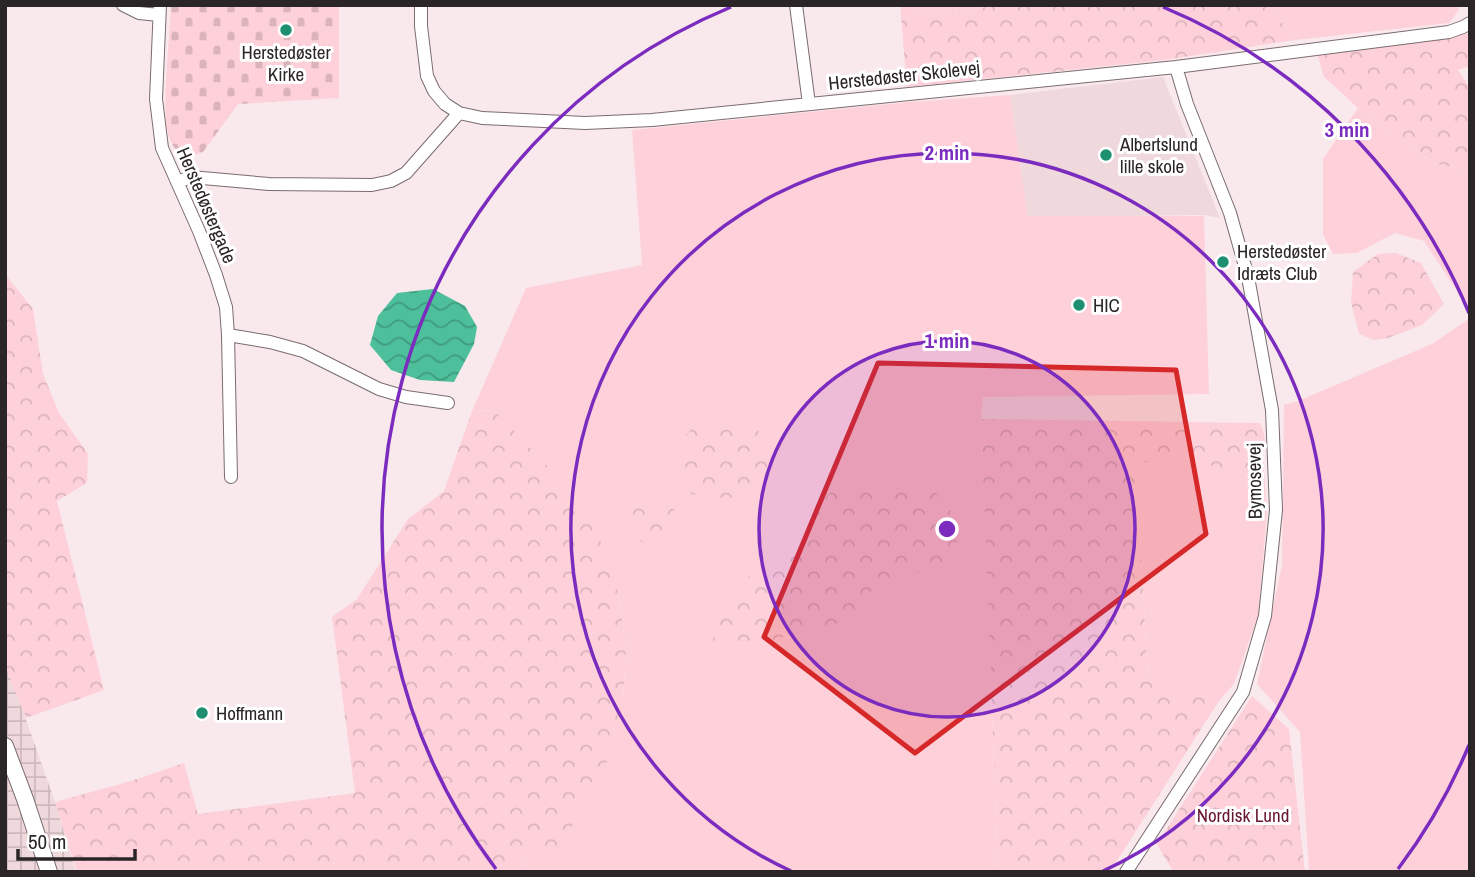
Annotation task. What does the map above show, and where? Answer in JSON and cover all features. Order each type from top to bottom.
[{"type":"street","points":[[123,5],[139,13],[159,10]]},
{"type":"street","points":[[177,182],[191,177],[269,184],[372,185],[391,181],[406,173],[458,113],[434,91],[427,76],[421,5]]},
{"type":"street","points":[[796,5],[809,104]]},
{"type":"street","name":"Herstedøstergade","points":[[159,10],[156,99],[162,148],[216,275],[226,307],[229,335],[231,477]]},
{"type":"street","name":"Herstedøster Skolevej","points":[[458,113],[482,118],[585,123],[652,120],[1176,66],[1449,32],[1470,23]]},
{"type":"street","name":"Bymosevej","points":[[1126,872],[1243,692],[1265,616],[1276,510],[1272,410],[1248,277],[1230,213],[1187,104],[1176,66]]},
{"type":"street","points":[[229,335],[303,351],[379,389],[416,399],[448,403]]},
{"type":"street","points":[[5,746],[49,872]]},
{"type":"highlighted area","points":[[878,363],[1176,370],[1206,534],[915,753],[764,637]]},
{"type":"shaded area","name":"Albertslund lille skole","points":[[1163,77],[1220,218],[1204,215],[1028,217],[1010,95]]},
{"type":"shaded area","points":[[5,660],[55,802],[76,872],[5,872]]},
{"type":"green space","points":[[171,5],[339,5],[339,98],[238,104],[203,152],[188,155],[177,151],[170,140],[165,109]]},
{"type":"green space","points":[[900,5],[1004,5],[901,17]]},
{"type":"green space","points":[[1004,5],[1269,5],[1295,40],[1164,60],[907,87],[901,17]]},
{"type":"green space","points":[[1269,5],[1456,5],[1459,10],[1449,23],[1295,40]]},
{"type":"green space","points":[[1451,34],[1470,34],[1470,66],[1458,70],[1470,88],[1470,170],[1435,164],[1358,108],[1324,77],[1317,53]]},
{"type":"green space","points":[[1010,95],[1028,216],[1204,216],[1209,394],[983,397],[981,419],[998,872],[529,872],[519,851],[623,702],[626,649],[619,596],[494,410],[472,411],[526,288],[642,265],[632,130],[909,102]]},
{"type":"green space","points":[[1358,108],[1435,164],[1470,170],[1470,311],[1424,241],[1395,233],[1357,253],[1333,254],[1323,234],[1323,159]]},
{"type":"green space","points":[[1396,253],[1421,263],[1444,304],[1422,325],[1388,338],[1374,340],[1359,334],[1351,302],[1353,272],[1378,254]]},
{"type":"green space","points":[[5,274],[33,309],[43,374],[59,413],[88,454],[87,483],[57,501],[104,690],[26,718],[5,666]]},
{"type":"green space","points":[[1470,318],[1470,872],[1309,872],[1300,732],[1257,684],[1282,565],[1284,405],[1432,344]]},
{"type":"green space","points":[[494,410],[579,499],[603,546],[619,596],[626,649],[623,702],[611,754],[560,849],[519,851],[529,872],[77,872],[55,802],[184,763],[198,814],[355,793],[332,617],[357,599],[408,519],[444,491],[472,411]]},
{"type":"green space","points":[[981,419],[1260,423],[1263,431],[1263,452],[1245,476],[1222,478],[1204,457],[1136,463],[1148,679],[1219,701],[1110,872],[998,872]]},
{"type":"green space","points":[[698,421],[739,422],[757,428],[773,459],[758,489],[730,498],[691,494],[682,470],[686,435]]},
{"type":"green space","points":[[1263,455],[1267,512],[1258,616],[1234,684],[1219,701],[1148,680],[1136,462],[1204,457],[1245,476]]},
{"type":"green space","points":[[877,484],[898,487],[930,486],[948,506],[959,526],[956,553],[945,564],[878,584],[842,622],[741,648],[713,643],[714,614],[755,570],[781,555],[803,536],[817,506],[837,486]]},
{"type":"green space","points":[[640,499],[667,501],[678,514],[667,533],[647,545],[628,533],[628,519]]},
{"type":"green space","name":"Nordisk Lund","points":[[1252,696],[1289,729],[1305,872],[1173,872],[1157,844]]},
{"type":"water","points":[[433,289],[465,306],[477,327],[474,344],[454,382],[420,380],[391,370],[370,345],[378,316],[397,293]]},
{"type":"place","name":"Herstedøster Kirke","points":[[286,30]]},
{"type":"place","name":"Albertslund lille skole","points":[[1106,155]]},
{"type":"place","name":"Herstedøster Idræts Club","points":[[1223,262]]},
{"type":"place","name":"HIC","points":[[1079,305]]},
{"type":"place","name":"Hoffmann","points":[[202,713]]}]
